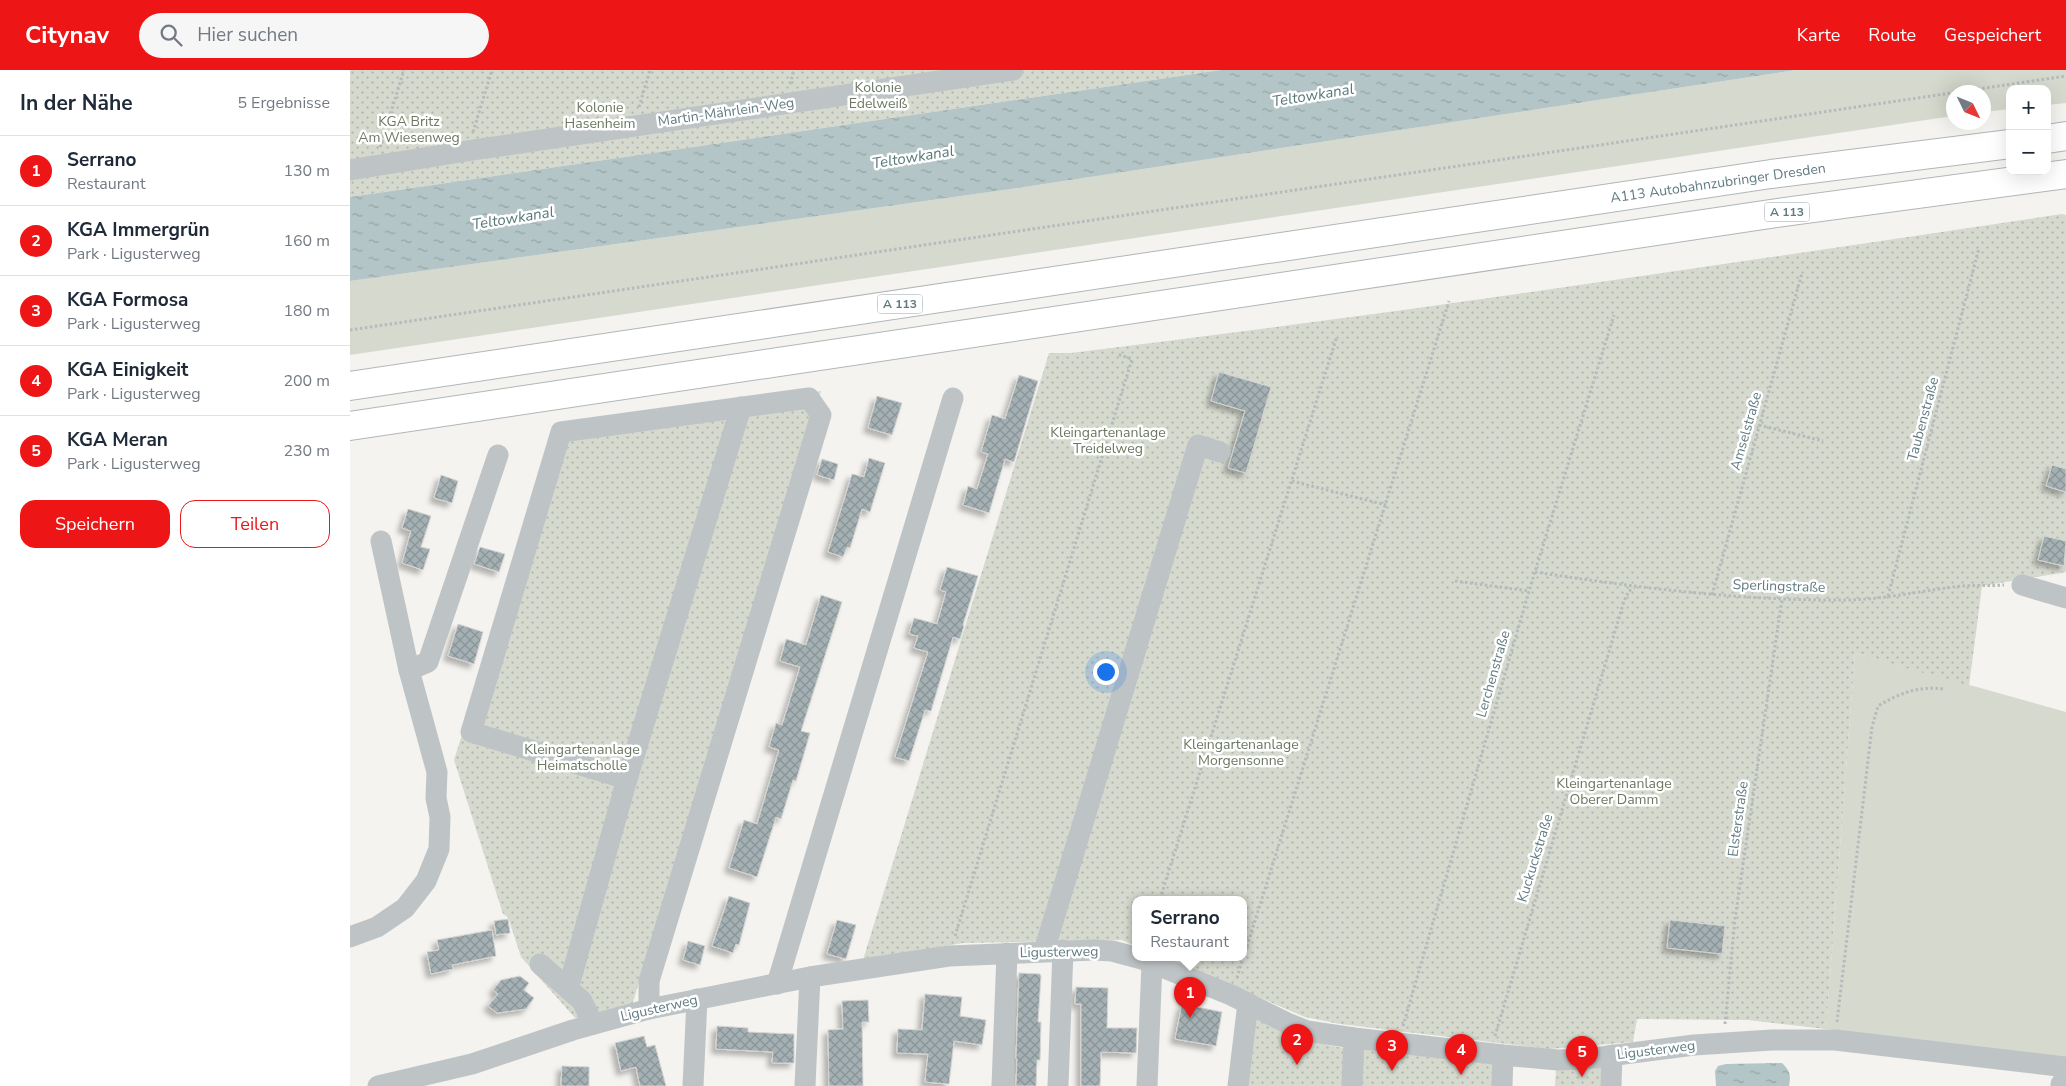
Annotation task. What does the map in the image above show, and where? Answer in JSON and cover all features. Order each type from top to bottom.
[{"type":"highway","points":[[2051,138],[2066,136]]},
{"type":"highway","name":"A113 Autobahnzubringer Dresden","points":[[350,386],[1771,174],[1998,145]]},
{"type":"highway","name":"A 113","points":[[350,426],[1777,213],[2066,174]]},
{"type":"street","name":"Martin-Mährlein-Weg","points":[[350,170],[638,125],[1013,70]]},
{"type":"street","points":[[627,779],[471,732],[562,432],[809,398],[821,415],[649,981],[649,1010]]},
{"type":"street","points":[[777,984],[952,398]]},
{"type":"street","points":[[568,989],[627,779],[740,407]]},
{"type":"street","points":[[1058,1086],[1053,951],[1198,445],[1220,452]]},
{"type":"street","points":[[409,670],[428,662],[498,455]]},
{"type":"street","points":[[350,937],[377,927],[405,908],[426,881],[439,849],[440,817],[436,798],[436,772],[409,670],[381,541]]},
{"type":"street","points":[[2022,585],[2066,598]]},
{"type":"street","name":"Ligusterweg","points":[[378,1086],[432,1080],[536,1041],[593,1024],[697,999],[810,977],[949,956],[1053,951],[1112,951],[1132,957]]},
{"type":"street","points":[[1002,1086],[1007,953]]},
{"type":"street","name":"Ligusterweg","points":[[1145,961],[1248,1003],[1307,1031],[1354,1038],[1558,1060],[1723,1043],[1772,1040],[1835,1040],[2063,1079]]},
{"type":"street","points":[[1147,1086],[1152,963]]},
{"type":"street","points":[[540,964],[582,1001],[593,1024]]},
{"type":"street","points":[[805,1086],[810,977]]},
{"type":"street","points":[[694,1086],[697,999]]},
{"type":"street","points":[[1238,1086],[1248,1003]]},
{"type":"street","points":[[1352,1086],[1354,1038]]},
{"type":"street","points":[[1497,1054],[1502,1086]]},
{"type":"street","points":[[1612,1055],[1612,1086]]},
{"type":"path","points":[[380,165],[379,151],[404,70]]},
{"type":"path","points":[[473,150],[471,138],[492,70]]},
{"type":"path","points":[[638,125],[637,115],[650,70]]},
{"type":"path","points":[[350,330],[2066,76]]},
{"type":"path","name":"Taubenstraße","points":[[1888,596],[1979,248]]},
{"type":"path","name":"Amselstraße","points":[[1712,595],[1802,272]]},
{"type":"path","points":[[1247,946],[1449,301]]},
{"type":"path","name":"Lerchenstraße","points":[[1398,1042],[1529,590],[1614,315]]},
{"type":"path","points":[[1161,896],[1337,336]]},
{"type":"path","points":[[949,956],[1132,360],[1117,354]]},
{"type":"path","points":[[1759,426],[1823,440]]},
{"type":"path","points":[[1292,481],[1386,506]]},
{"type":"path","name":"Sperlingstraße","points":[[1535,572],[1635,587],[1712,595],[1782,599],[1851,600],[1963,586],[2022,585]]},
{"type":"path","points":[[1454,581],[1529,590]]},
{"type":"path","name":"Kuckuckstraße","points":[[1497,1054],[1624,601],[1629,591],[1635,587]]},
{"type":"path","name":"Elsterstraße","points":[[1723,1043],[1735,919],[1782,599]]},
{"type":"path","points":[[1835,1040],[1863,795],[1872,727],[1878,706],[1900,693],[1928,687],[1944,689]]},
{"type":"green space","points":[[350,70],[1221,70],[350,197]]},
{"type":"green space","points":[[1796,70],[2066,70],[2066,103],[2051,105],[2051,85],[2006,85],[2006,109],[1991,111],[1991,85],[1946,85],[1946,117],[350,355],[350,281],[1004,190]]},
{"type":"green space","points":[[2062,214],[2066,215],[2066,572],[1982,586],[1969,686],[1855,653],[1826,1029],[1748,1020],[1637,1019],[1633,1042],[1549,1049],[1340,1024],[1305,1017],[1175,961],[1247,961],[1247,896],[1132,896],[1132,944],[1122,940],[963,943],[863,960],[1049,353],[1071,353],[1195,338],[1691,269]]},
{"type":"green space","name":"Kleingartenanlage Heimatscholle","points":[[821,391],[632,1005],[575,1018],[521,957],[508,917],[503,914],[454,760],[558,430]]},
{"type":"green space","points":[[1855,653],[2066,712],[2066,1058],[1826,1029]]},
{"type":"green space","points":[[1253,1014],[1309,1040],[1345,1048],[1344,1086],[1247,1086]]},
{"type":"green space","points":[[1359,1049],[1497,1064],[1496,1086],[1358,1086]]},
{"type":"green space","points":[[1609,1065],[1608,1086],[1555,1086],[1556,1068]]},
{"type":"water","name":"Teltowkanal","points":[[1221,70],[1796,70],[1004,190],[350,281],[350,197]]},
{"type":"water","points":[[1782,1063],[1789,1073],[1789,1086],[1716,1086],[1715,1071],[1718,1066],[1726,1064]]},
{"type":"building","points":[[1219,372],[1271,387],[1246,473],[1228,468],[1245,411],[1211,401]]},
{"type":"building","points":[[1019,375],[1038,381],[1014,462],[1005,459],[989,513],[963,505],[968,486],[977,489],[988,454],[981,452],[992,415],[1005,419]]},
{"type":"building","points":[[877,396],[902,403],[892,435],[868,428]]},
{"type":"building","points":[[869,458],[885,463],[870,512],[862,509],[850,548],[847,547],[843,557],[828,552],[852,474],[864,477]]},
{"type":"building","points":[[822,459],[838,464],[834,480],[817,475]]},
{"type":"building","points":[[2052,465],[2066,469],[2066,492],[2046,486]]},
{"type":"building","points":[[441,475],[458,481],[452,503],[434,498]]},
{"type":"building","points":[[408,509],[431,516],[421,547],[430,549],[423,570],[402,563],[411,531],[402,528]]},
{"type":"building","points":[[2044,536],[2066,541],[2064,566],[2038,560]]},
{"type":"building","points":[[480,547],[505,554],[499,572],[474,564]]},
{"type":"building","points":[[947,567],[978,576],[960,639],[953,637],[931,711],[925,710],[909,761],[895,757],[928,652],[914,648],[918,636],[909,634],[914,618],[937,624],[946,592],[940,590]]},
{"type":"building","points":[[821,595],[842,602],[801,731],[810,733],[796,781],[793,780],[781,819],[776,817],[757,877],[729,868],[744,820],[757,824],[779,750],[769,747],[776,723],[782,725],[800,667],[780,661],[786,639],[806,645]]},
{"type":"building","points":[[458,624],[483,632],[474,664],[448,656]]},
{"type":"building","points":[[729,896],[750,903],[739,945],[736,944],[733,953],[712,946]]},
{"type":"building","points":[[508,919],[510,933],[496,935],[494,921]]},
{"type":"building","points":[[837,920],[856,925],[846,959],[827,954]]},
{"type":"building","points":[[1670,920],[1725,926],[1722,954],[1667,948]]},
{"type":"building","points":[[492,930],[496,956],[452,965],[453,969],[431,974],[427,952],[439,950],[437,940]]},
{"type":"building","points":[[688,941],[705,946],[700,965],[683,960]]},
{"type":"building","points":[[1019,973],[1040,974],[1041,976],[1038,1022],[1041,1022],[1040,1060],[1037,1060],[1036,1086],[1016,1086]]},
{"type":"building","points":[[520,976],[529,983],[524,990],[534,998],[526,1009],[497,1013],[488,1006],[498,994],[493,990],[501,980]]},
{"type":"building","points":[[1076,987],[1108,988],[1107,1028],[1137,1028],[1136,1053],[1101,1052],[1100,1086],[1081,1086],[1081,1004],[1075,1004]]},
{"type":"building","points":[[925,994],[962,997],[960,1016],[986,1020],[982,1045],[954,1041],[949,1084],[925,1082],[928,1054],[897,1053],[898,1029],[922,1030]]},
{"type":"building","points":[[868,1000],[869,1022],[862,1022],[863,1086],[829,1086],[828,1030],[843,1029],[842,1001]]},
{"type":"building","points":[[1182,1004],[1222,1012],[1216,1046],[1175,1039]]},
{"type":"building","points":[[717,1026],[748,1028],[748,1032],[794,1034],[794,1063],[772,1063],[773,1052],[716,1049]]},
{"type":"building","points":[[644,1036],[647,1047],[655,1045],[666,1086],[640,1086],[636,1067],[621,1071],[615,1043]]},
{"type":"building","points":[[562,1066],[589,1067],[589,1086],[561,1086]]},
{"type":"place","name":"Serrano","points":[[1190,1018]]},
{"type":"place","name":"KGA Immergrün","points":[[1297,1065]]},
{"type":"place","name":"KGA Formosa","points":[[1392,1071]]},
{"type":"place","name":"KGA Einigkeit","points":[[1461,1075]]},
{"type":"place","name":"KGA Meran","points":[[1582,1077]]},
{"type":"park label","name":"Kolonie Edelweiß","points":[[878,95]]},
{"type":"park label","name":"Kolonie Hasenheim","points":[[600,116]]},
{"type":"park label","name":"KGA Britz Am Wiesenweg","points":[[409,129]]},
{"type":"park label","name":"Kleingartenanlage Treidelweg","points":[[1108,440]]},
{"type":"park label","name":"Kleingartenanlage Morgensonne","points":[[1241,752]]},
{"type":"park label","name":"Kleingartenanlage Oberer Damm","points":[[1614,792]]}]
